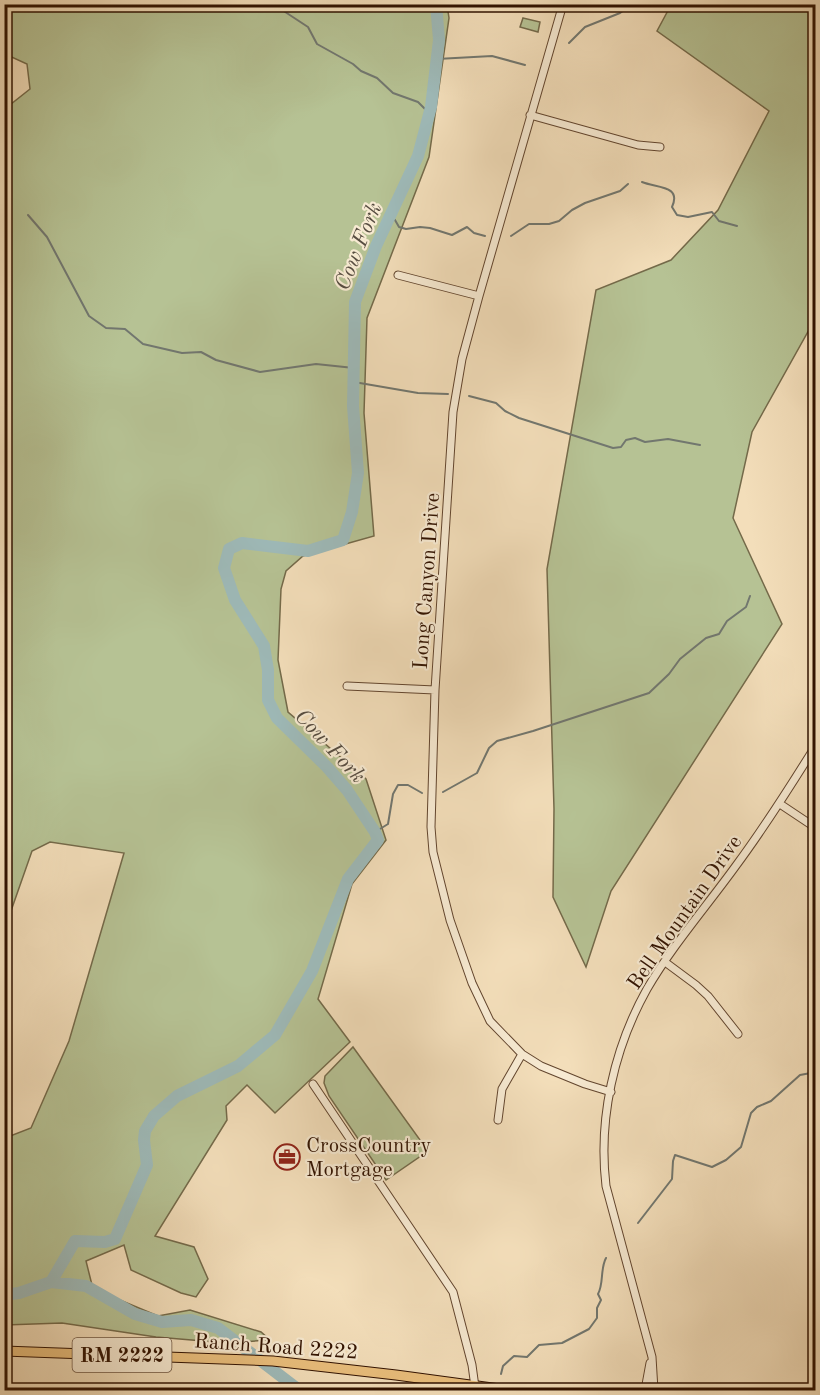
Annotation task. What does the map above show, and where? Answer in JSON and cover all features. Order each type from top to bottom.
[{"type":"main road","name":"Ranch Road 2222","points":[[4,1351],[273,1361],[507,1390]]},
{"type":"street","name":"Long Canyon Drive","points":[[563,4],[462,359],[453,412],[435,690],[431,827],[439,880],[468,973],[490,1021],[522,1054],[550,1070],[610,1092]]},
{"type":"street","points":[[530,115],[639,145],[660,147]]},
{"type":"street","points":[[399,275],[479,296]]},
{"type":"street","points":[[347,686],[435,690]]},
{"type":"street","name":"Bell Mountain Drive","points":[[654,1390],[652,1357],[606,1186],[603,1149],[610,1092],[619,1054],[631,1022],[649,987],[780,804],[816,745]]},
{"type":"street","points":[[780,804],[816,828]]},
{"type":"street","points":[[665,962],[696,985],[738,1034]]},
{"type":"street","points":[[498,1120],[502,1089],[522,1054]]},
{"type":"street","points":[[313,1084],[453,1292],[472,1365],[475,1387]]},
{"type":"street","points":[[645,1390],[652,1357]]},
{"type":"green space","points":[[16,5],[447,5],[449,18],[429,157],[367,318],[364,413],[374,536],[303,556],[286,571],[281,589],[278,660],[288,712],[366,779],[386,840],[352,884],[318,999],[350,1042],[275,1113],[247,1085],[226,1106],[227,1120],[155,1236],[194,1247],[208,1279],[196,1297],[181,1293],[131,1270],[124,1245],[86,1261],[92,1285],[103,1293],[158,1316],[190,1310],[261,1332],[270,1340],[227,1343],[156,1337],[62,1323],[5,1325],[5,1138],[31,1128],[69,1041],[124,853],[50,842],[32,851],[5,928],[4,105],[11,104],[30,89],[27,64],[5,54],[5,8],[16,7]]},
{"type":"green space","points":[[671,5],[815,5],[815,319],[752,432],[733,518],[782,624],[611,891],[586,967],[553,897],[554,809],[547,569],[596,290],[671,260],[718,210],[769,111],[657,31]]},
{"type":"green space","points":[[523,18],[540,22],[538,32],[520,27]]},
{"type":"green space","points":[[353,1047],[428,1151],[386,1180],[329,1096],[324,1083],[325,1076]]},
{"type":"waterway","points":[[273,4],[308,27],[317,44],[377,78],[393,93],[418,102],[429,113]]},
{"type":"waterway","name":"Cow Fork","points":[[51,1282],[75,1241],[105,1242],[115,1239],[147,1165],[145,1131],[154,1116],[177,1096],[238,1066],[275,1035],[312,971],[348,879],[378,840],[347,790],[277,718],[268,700],[268,670],[264,646],[235,600],[224,568],[229,549],[242,543],[308,551],[343,540],[352,512],[358,473],[353,406],[355,302],[376,246],[418,156],[431,107],[439,40],[436,4]]},
{"type":"waterway","points":[[569,43],[585,27],[620,13],[633,4]]},
{"type":"waterway","points":[[437,59],[492,56],[525,65]]},
{"type":"waterway","points":[[642,182],[671,191],[674,195],[672,207],[677,215],[688,217],[712,212],[719,221],[737,226]]},
{"type":"waterway","points":[[511,236],[529,224],[549,224],[559,221],[585,203],[620,191],[628,184]]},
{"type":"waterway","points":[[28,215],[47,237],[89,316],[106,328],[125,329],[143,344],[182,353],[201,352],[216,360],[260,372],[316,364],[354,368]]},
{"type":"waterway","points":[[389,217],[395,220],[399,227],[406,229],[430,228],[452,235],[467,227],[474,233],[485,236]]},
{"type":"waterway","points":[[354,382],[418,393],[448,394]]},
{"type":"waterway","points":[[469,396],[496,403],[519,418],[613,448],[621,447],[626,440],[635,438],[645,442],[668,439],[700,445]]},
{"type":"waterway","points":[[443,792],[477,773],[489,748],[497,741],[649,693],[669,674],[680,659],[706,638],[719,634],[727,621],[746,607],[750,596]]},
{"type":"waterway","points":[[375,832],[388,824],[393,794],[398,785],[408,785],[422,793]]},
{"type":"waterway","points":[[638,1223],[672,1179],[675,1155],[712,1167],[726,1160],[741,1147],[751,1113],[757,1107],[771,1101],[800,1075],[816,1072]]},
{"type":"waterway","points":[[501,1374],[503,1366],[514,1356],[527,1357],[539,1345],[562,1343],[589,1329],[597,1318],[597,1308],[601,1300],[598,1294],[606,1258]]},
{"type":"waterway","points":[[4,1295],[19,1293],[51,1282],[86,1286],[135,1314],[162,1322],[191,1320],[218,1328],[299,1390]]},
{"type":"place","name":"CrossCountry Mortgage","points":[[287,1157]]}]
